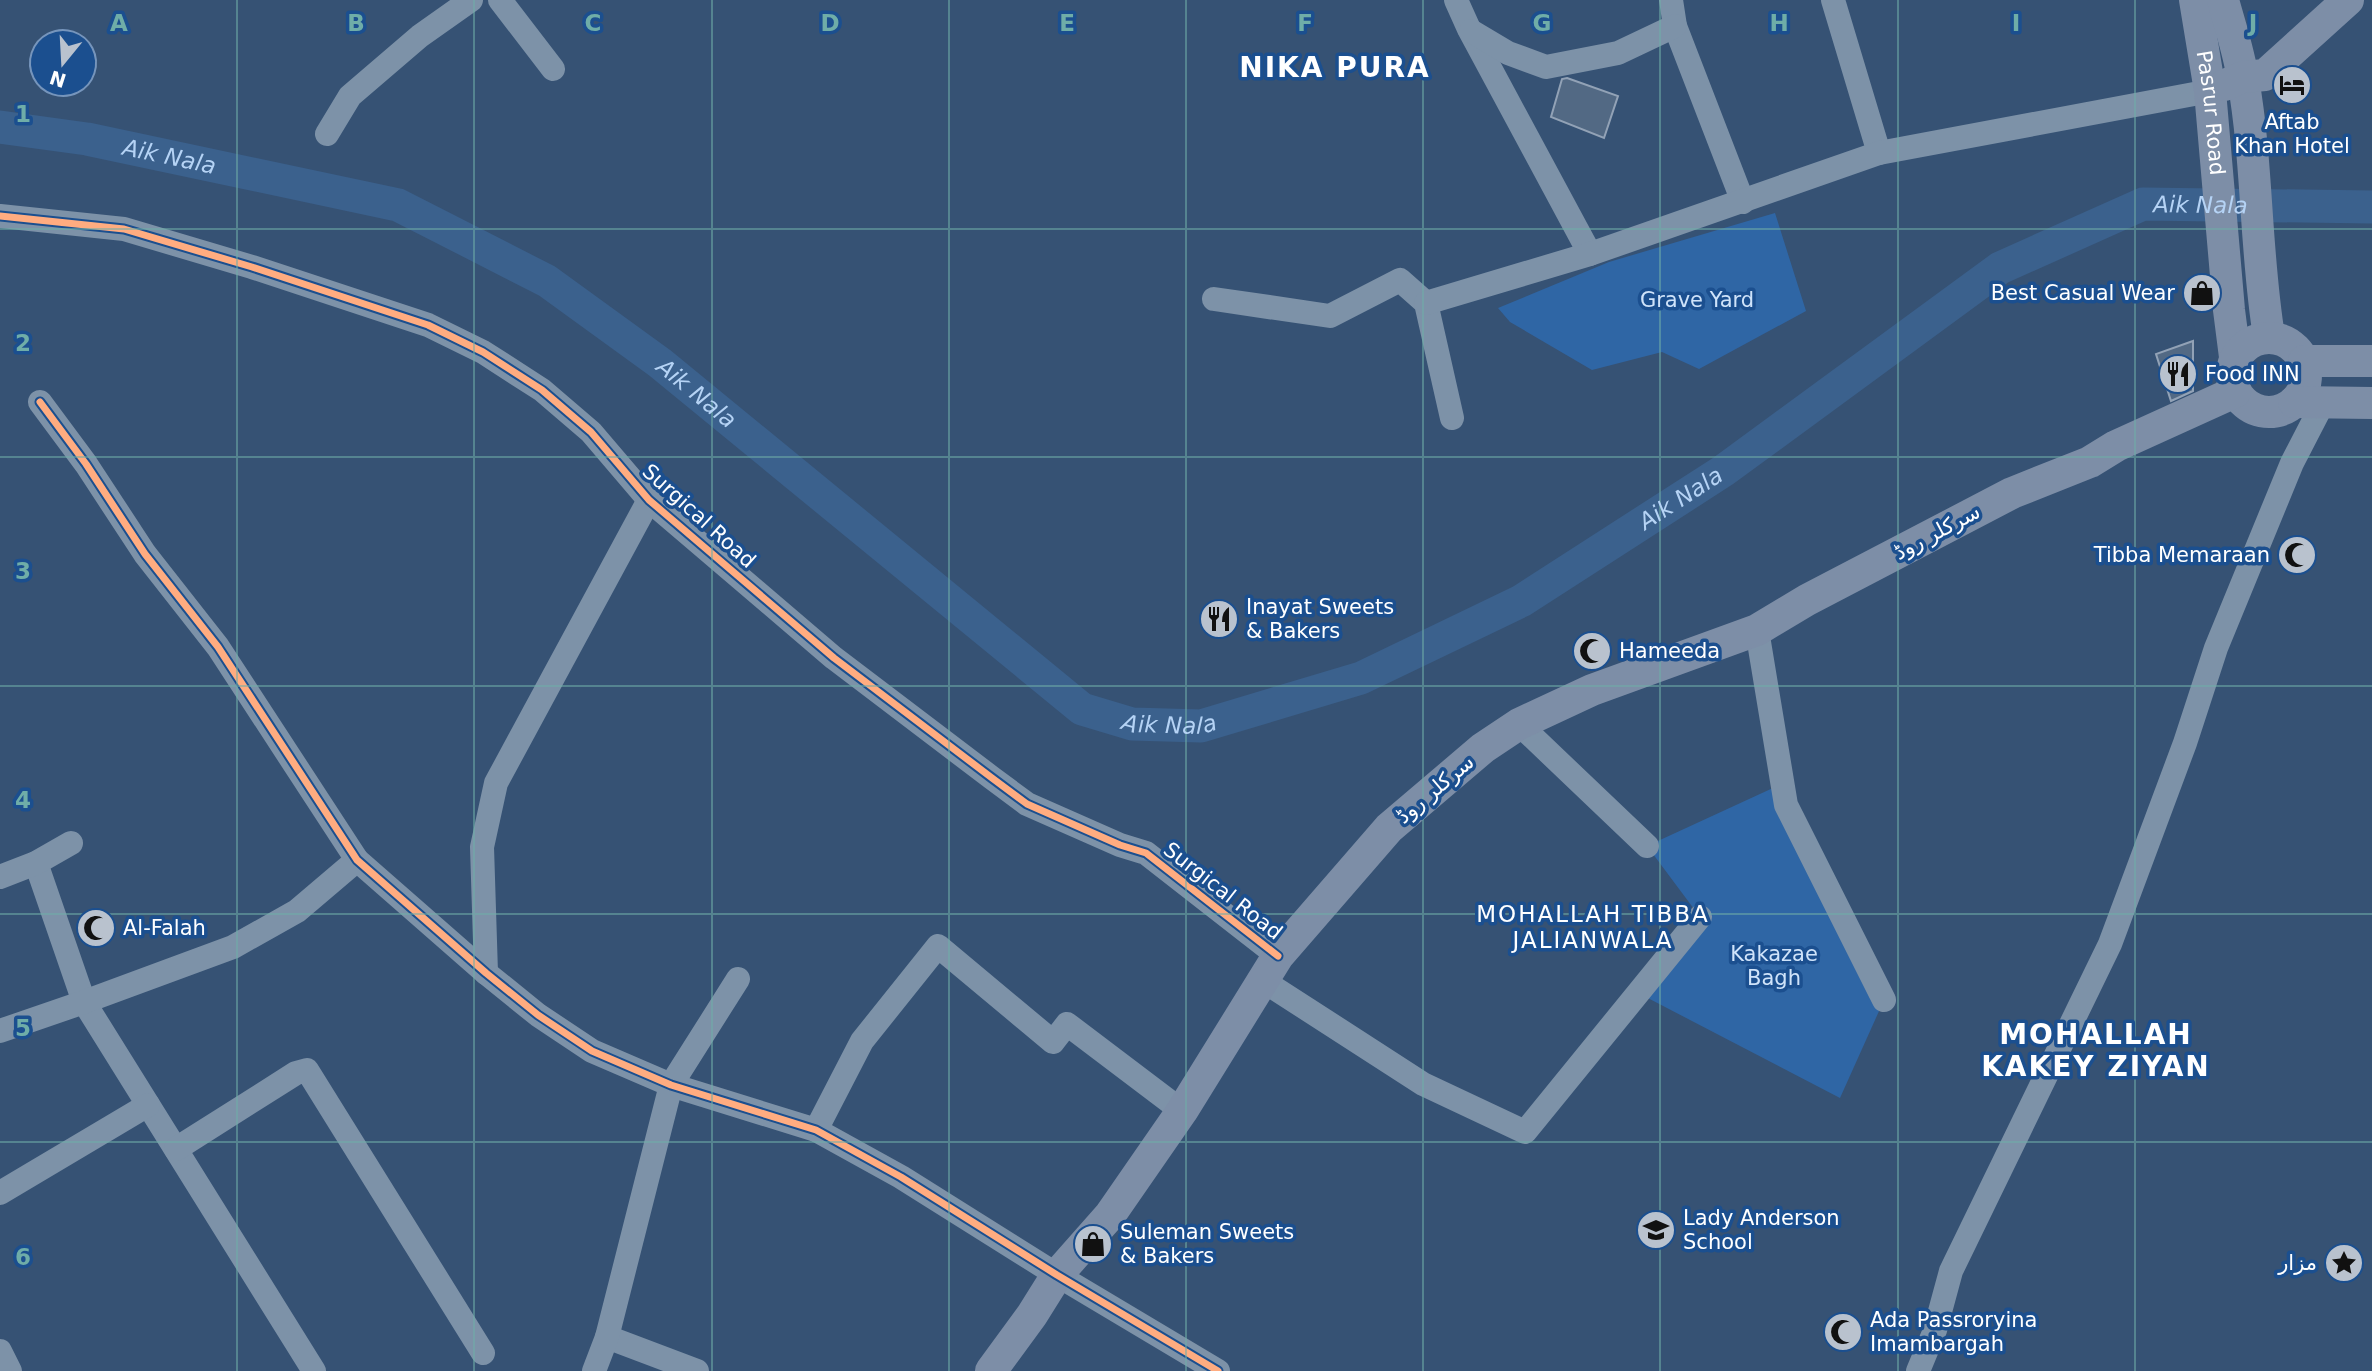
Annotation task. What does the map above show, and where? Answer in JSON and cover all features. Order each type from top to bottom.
[{"type":"main road","name":"Pasrur Road","points":[[2195,0],[2210,90],[2235,358]]},
{"type":"main road","name":"Pasrur Road","points":[[2223,0],[2243,77],[2269,337]]},
{"type":"main road","points":[[2243,77],[2264,48],[2317,0]]},
{"type":"main road","points":[[2210,90],[2243,77],[2265,75],[2348,0]]},
{"type":"main road","points":[[2309,402],[2304,361],[2290,344],[2269,337],[2252,341],[2242,348],[2235,358],[2232,381],[2246,401],[2276,411],[2309,402],[2372,402]]},
{"type":"main road","points":[[2304,361],[2372,361]]},
{"type":"main road","name":"سرکلر روڈ","points":[[991,1371],[1057,1275],[1110,1215],[1182,1111],[1270,968],[1389,828],[1483,748],[1519,724],[1592,690],[1757,630],[1807,600],[2012,493],[2090,462],[2116,446],[2246,401]]},
{"type":"street","points":[[327,134],[350,96],[420,36],[471,0]]},
{"type":"street","points":[[500,0],[553,69]]},
{"type":"street","points":[[1456,0],[1590,254]]},
{"type":"street","points":[[1671,0],[1675,26],[1743,202]]},
{"type":"street","points":[[1833,0],[1879,153]]},
{"type":"street","points":[[1469,29],[1508,53],[1546,67],[1618,53],[1675,26]]},
{"type":"street","points":[[1426,303],[1590,254],[1879,153],[2210,90]]},
{"type":"street","name":"Surgical Road","points":[[0,216],[124,229],[252,267],[428,325],[483,352],[542,390],[591,432],[649,500],[834,658],[1027,804],[1120,845],[1146,853],[1270,968],[1423,1084],[1525,1132],[1700,917]]},
{"type":"street","points":[[1214,299],[1330,316],[1401,280],[1426,303],[1452,418]]},
{"type":"street","points":[[40,402],[86,464],[145,554],[218,647],[357,860],[486,973],[538,1015],[592,1051],[671,1085],[816,1130],[901,1177],[1057,1275],[1218,1371]]},
{"type":"street","points":[[1918,1371],[1935,1330],[1951,1272],[2110,944],[2185,743],[2216,648],[2275,501],[2309,402]]},
{"type":"street","points":[[486,973],[482,847],[496,783],[649,500]]},
{"type":"street","points":[[1757,630],[1786,805],[1884,1000]]},
{"type":"street","points":[[1519,724],[1647,846]]},
{"type":"street","points":[[0,877],[36,863],[71,843]]},
{"type":"street","points":[[0,1031],[233,947],[297,911],[357,860]]},
{"type":"street","points":[[36,863],[84,1002],[314,1371]]},
{"type":"street","points":[[816,1130],[862,1041],[938,946],[1054,1042],[1067,1024],[1182,1111]]},
{"type":"street","points":[[594,1371],[607,1337],[671,1085],[738,979]]},
{"type":"street","points":[[176,1149],[296,1073],[307,1070],[483,1353]]},
{"type":"street","points":[[0,1193],[148,1105]]},
{"type":"street","points":[[607,1337],[697,1371]]},
{"type":"street","points":[[0,1351],[10,1371]]},
{"type":"green space","name":"Grave Yard","points":[[1775,213],[1806,311],[1699,369],[1662,352],[1592,370],[1510,322],[1498,308],[1609,262]]},
{"type":"green space","name":"Kakazae Bagh","points":[[1784,783],[1884,1000],[1840,1098],[1642,995],[1700,917],[1647,846]]},
{"type":"building","points":[[1567,78],[1618,96],[1604,138],[1551,117],[1562,79]]},
{"type":"building","name":"Food INN","points":[[2193,341],[2193,391],[2171,401],[2156,354]]},
{"type":"waterway","name":"Aik Nala","points":[[0,127],[87,139],[398,205],[547,281],[660,363],[1082,709],[1132,724],[1201,726],[1361,678],[1521,601],[1723,471],[2000,268],[2143,204],[2372,207]]},
{"type":"cycle path","points":[[0,216],[124,229],[252,267],[428,325],[483,352],[542,390],[591,432],[649,500],[834,658],[1027,804],[1120,845],[1146,853],[1278,956]]},
{"type":"cycle path","points":[[40,402],[86,464],[145,554],[218,647],[357,860],[486,973],[538,1015],[592,1051],[671,1085],[816,1130],[901,1177],[1057,1275],[1218,1371]]},
{"type":"place","name":"Aftab Khan Hotel","points":[[2292,85]]},
{"type":"place","name":"Best Casual Wear","points":[[2202,293]]},
{"type":"place","name":"Food INN","points":[[2178,374]]},
{"type":"place","name":"Tibba Memaraan","points":[[2297,555]]},
{"type":"place","name":"Inayat Sweets & Bakers","points":[[1219,619]]},
{"type":"place","name":"Hameeda","points":[[1592,651]]},
{"type":"place","name":"Al-Falah","points":[[96,928]]},
{"type":"place","name":"Lady Anderson School","points":[[1656,1230]]},
{"type":"place","name":"Suleman Sweets & Bakers","points":[[1093,1244]]},
{"type":"place","name":"مزار","points":[[2344,1263]]},
{"type":"place","name":"Ada Passroryina Imambargah","points":[[1843,1332]]},
{"type":"district","name":"NIKA PURA","points":[[1335,67]]},
{"type":"district","name":"MOHALLAH TIBBA JALIANWALA","points":[[1593,927]]},
{"type":"district","name":"MOHALLAH KAKEY ZIYAN","points":[[2096,1050]]}]
